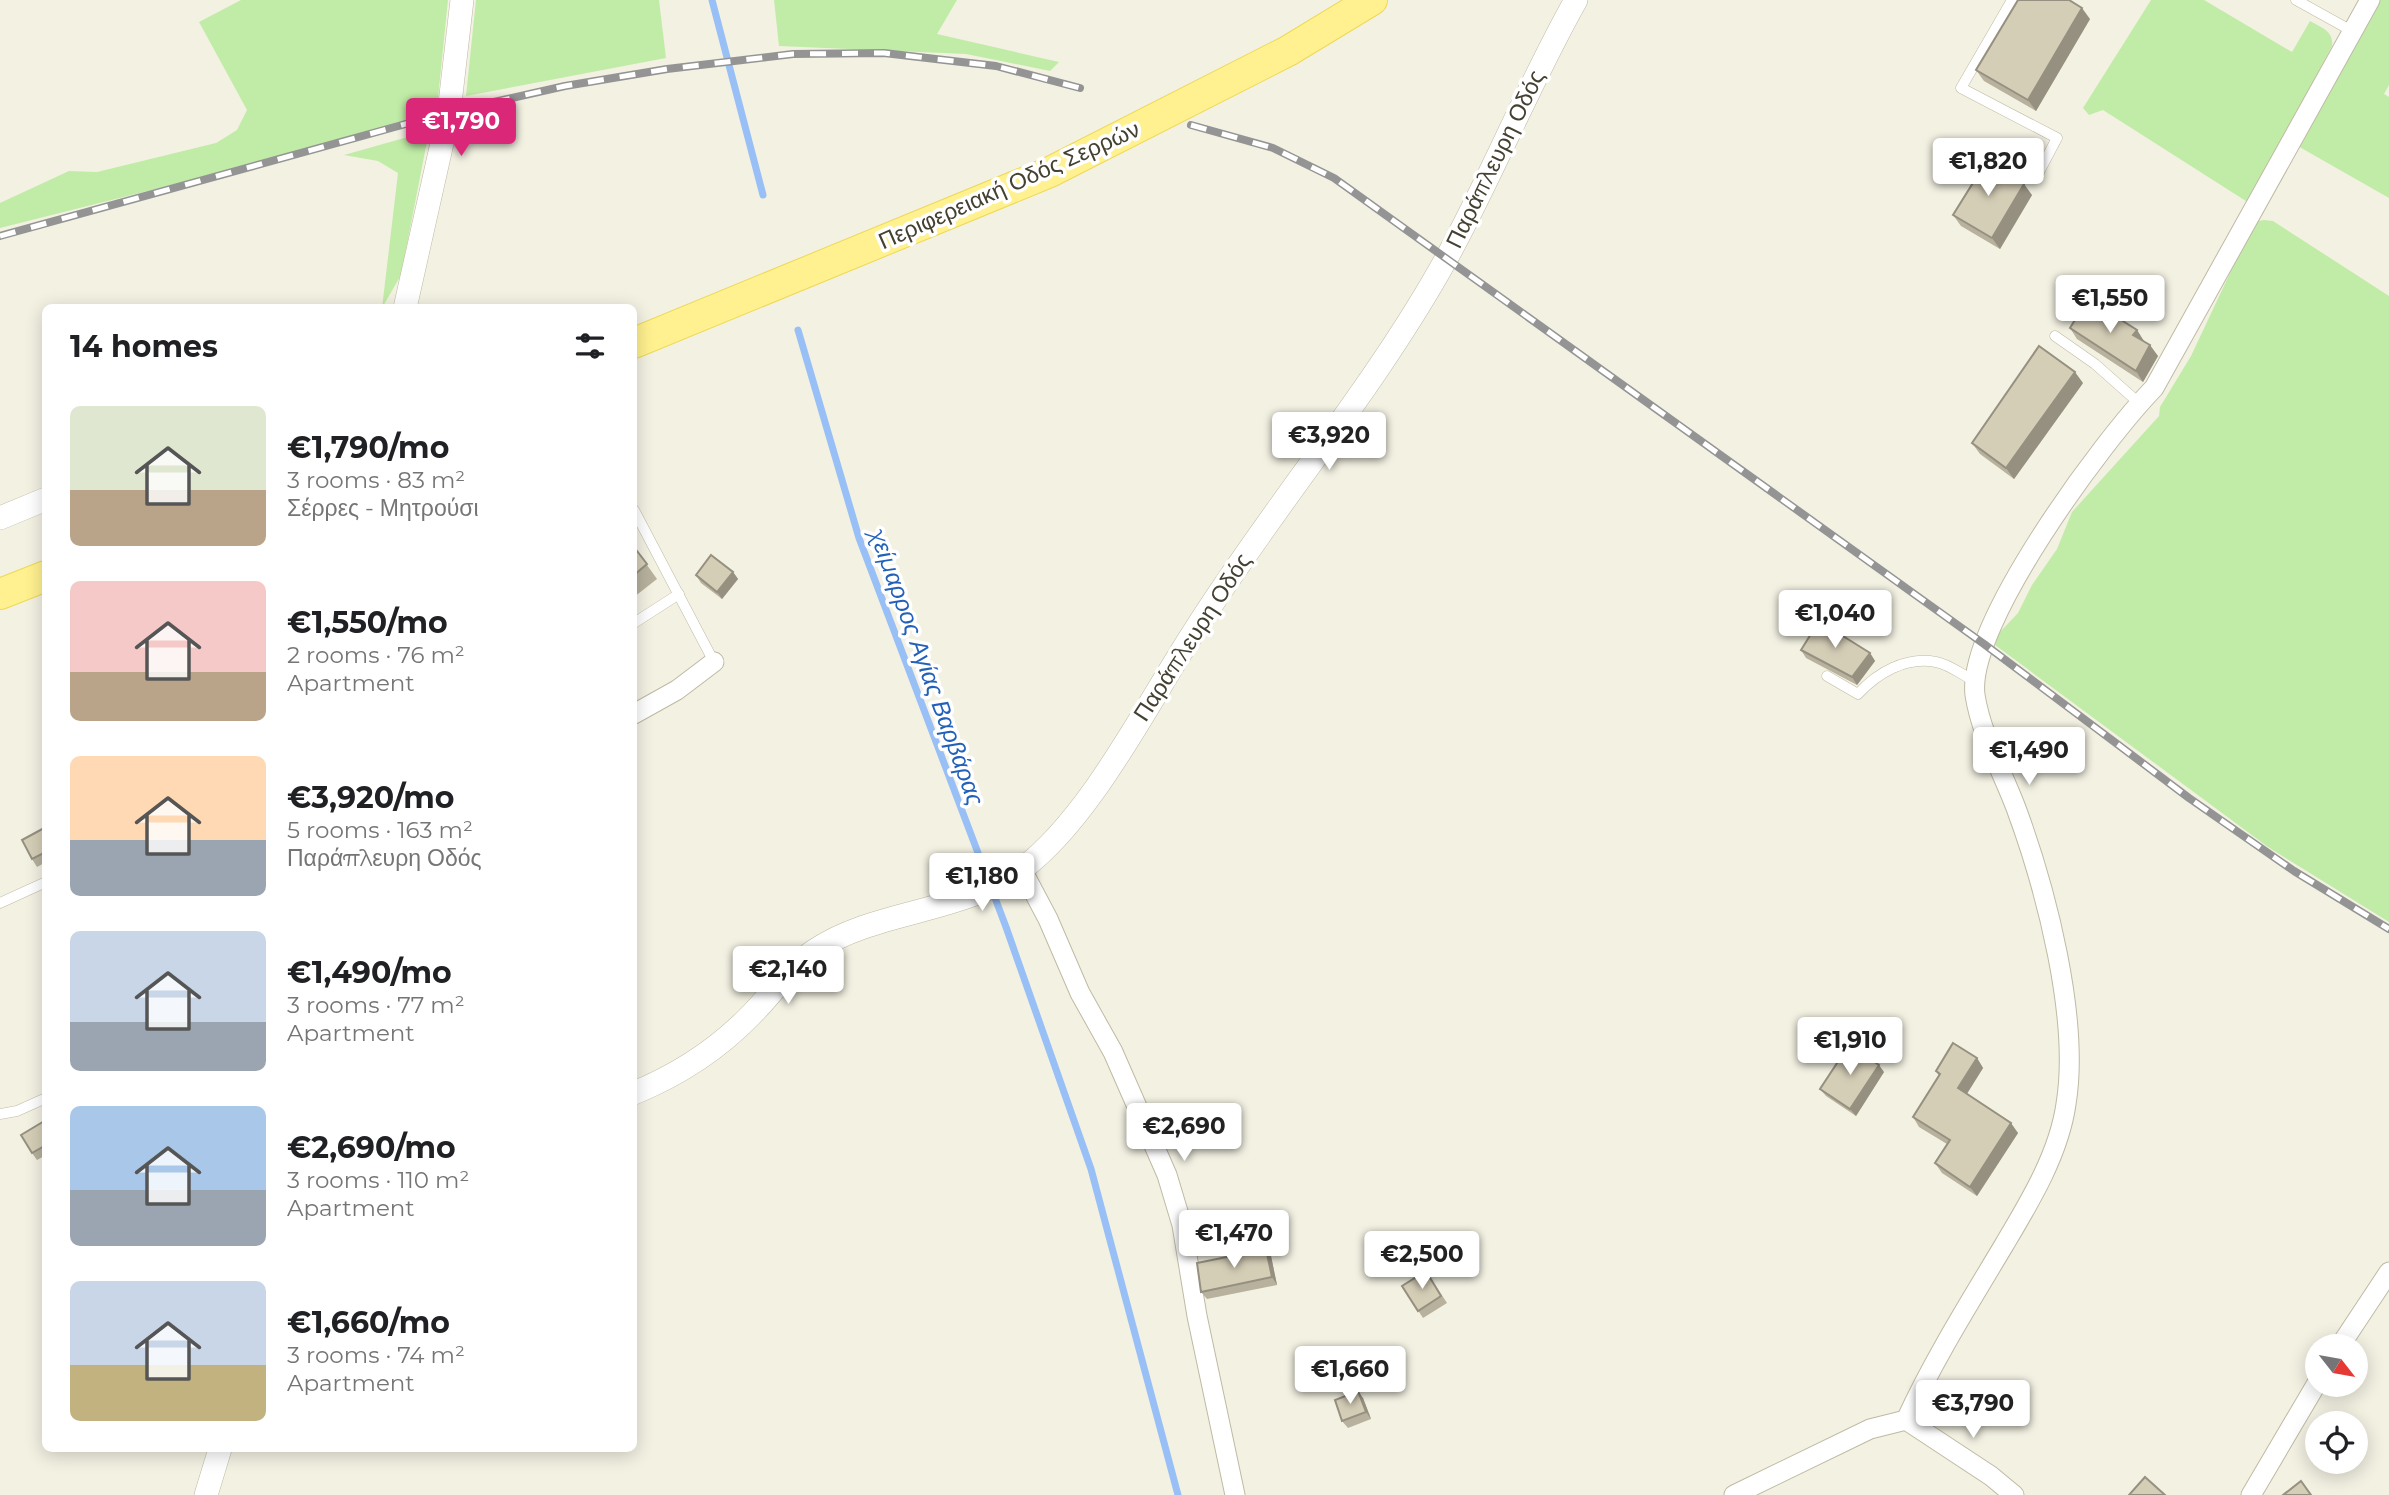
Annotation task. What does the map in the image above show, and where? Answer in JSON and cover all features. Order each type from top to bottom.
[{"type":"main road","name":"Περιφερειακή Οδός Σερρών","points":[[637,341],[1050,172],[1289,51],[1372,0]]},
{"type":"main road","points":[[0,594],[42,578]]},
{"type":"street","points":[[405,304],[449,112],[462,0]]},
{"type":"street","name":"Παράπλευρη Οδός","points":[[637,1091],[691,1064],[724,1042],[811,953],[873,923],[944,905],[1013,875],[1064,828],[1104,776],[1214,601],[1401,334],[1446,259],[1576,0]]},
{"type":"street","points":[[1906,1420],[1931,1369],[2024,1212],[2046,1165],[2066,1106],[2069,1016],[2041,885],[2017,810],[1984,730],[1975,694],[1984,644],[2056,510],[2139,402],[2154,388],[2370,0]]},
{"type":"street","points":[[0,518],[42,501]]},
{"type":"street","points":[[637,710],[677,690],[714,662]]},
{"type":"street","points":[[1013,875],[1048,919],[1080,993],[1113,1052],[1167,1175],[1182,1225],[1197,1316],[1235,1495]]},
{"type":"street","points":[[2348,1334],[2389,1272]]},
{"type":"street","points":[[2251,1495],[2309,1397]]},
{"type":"street","points":[[1734,1495],[1870,1429],[1906,1420],[1991,1476],[2014,1495]]},
{"type":"street","points":[[206,1495],[219,1452]]},
{"type":"lane","points":[[2012,0],[1961,88],[2057,138],[2039,172]]},
{"type":"lane","points":[[2296,0],[2352,31]]},
{"type":"lane","points":[[2055,336],[2095,364],[2139,402]]},
{"type":"lane","points":[[637,516],[714,662]]},
{"type":"lane","points":[[637,621],[679,594]]},
{"type":"lane","points":[[1827,676],[1858,694],[1875,676],[1902,664],[1937,662],[1976,682]]},
{"type":"lane","points":[[0,903],[42,884]]},
{"type":"lane","points":[[0,1114],[17,1111],[42,1100]]},
{"type":"green space","points":[[241,0],[448,0],[438,98],[433,108],[406,126],[0,228],[0,203],[69,171],[97,172],[216,143],[237,130],[247,110],[199,22]]},
{"type":"green space","points":[[476,0],[659,0],[666,58],[466,96]]},
{"type":"green space","points":[[774,0],[957,0],[937,34],[1059,62],[1050,71],[966,54],[779,46]]},
{"type":"green space","points":[[2151,0],[2204,0],[2292,52],[2310,21],[2326,30],[2331,37],[2332,46],[2249,203],[2103,110],[2089,115],[2083,108]]},
{"type":"green space","points":[[2380,0],[2389,0],[2389,85],[2384,94],[2389,97],[2389,198],[2296,145],[2341,72]]},
{"type":"green space","points":[[429,131],[401,275],[384,304],[398,173],[378,161],[344,155]]},
{"type":"green space","points":[[2273,221],[2389,296],[2389,922],[2268,847],[1995,645],[1999,633],[2018,613],[2032,585],[2057,549],[2072,512],[2159,416],[2160,407],[2191,356],[2254,222]]},
{"type":"building","points":[[2018,0],[2069,0],[2082,8],[2028,100],[1976,70]]},
{"type":"building","points":[[1977,156],[2024,184],[1992,238],[1953,215],[1976,178],[1967,173]]},
{"type":"building","points":[[2088,299],[2137,330],[2133,335],[2150,345],[2136,371],[2070,328]]},
{"type":"building","points":[[2039,346],[2075,372],[2006,468],[1972,443]]},
{"type":"building","points":[[637,551],[647,564],[637,572]]},
{"type":"building","points":[[711,555],[733,572],[717,592],[696,575]]},
{"type":"building","points":[[1819,621],[1870,653],[1852,677],[1801,650]]},
{"type":"building","points":[[42,829],[42,854],[32,859],[22,840]]},
{"type":"building","points":[[1953,1043],[1977,1058],[1958,1088],[2011,1123],[1970,1187],[1935,1163],[1950,1140],[1913,1117],[1940,1074],[1936,1071]]},
{"type":"building","points":[[1849,1045],[1879,1065],[1850,1109],[1820,1089]]},
{"type":"building","points":[[42,1122],[42,1147],[32,1153],[21,1135]]},
{"type":"building","points":[[1266,1249],[1272,1277],[1201,1292],[1197,1263]]},
{"type":"building","points":[[1426,1271],[1441,1296],[1418,1311],[1402,1286]]},
{"type":"building","points":[[1358,1391],[1366,1412],[1342,1421],[1335,1400]]},
{"type":"building","points":[[2145,1477],[2165,1495],[2129,1495]]},
{"type":"building","points":[[2301,1481],[2311,1495],[2283,1495]]},
{"type":"waterway","name":"χείμαρρος Αγίας Βαρβάρας","points":[[712,0],[763,195]]},
{"type":"waterway","name":"χείμαρρος Αγίας Βαρβάρας","points":[[798,330],[859,538],[1006,927],[1091,1169],[1178,1495]]},
{"type":"railway","points":[[0,236],[449,112],[565,86],[667,69],[793,54],[884,53],[996,66],[1080,88]]},
{"type":"railway","points":[[1191,125],[1273,148],[1334,178],[1984,644],[2189,798],[2294,871],[2389,929]]}]
